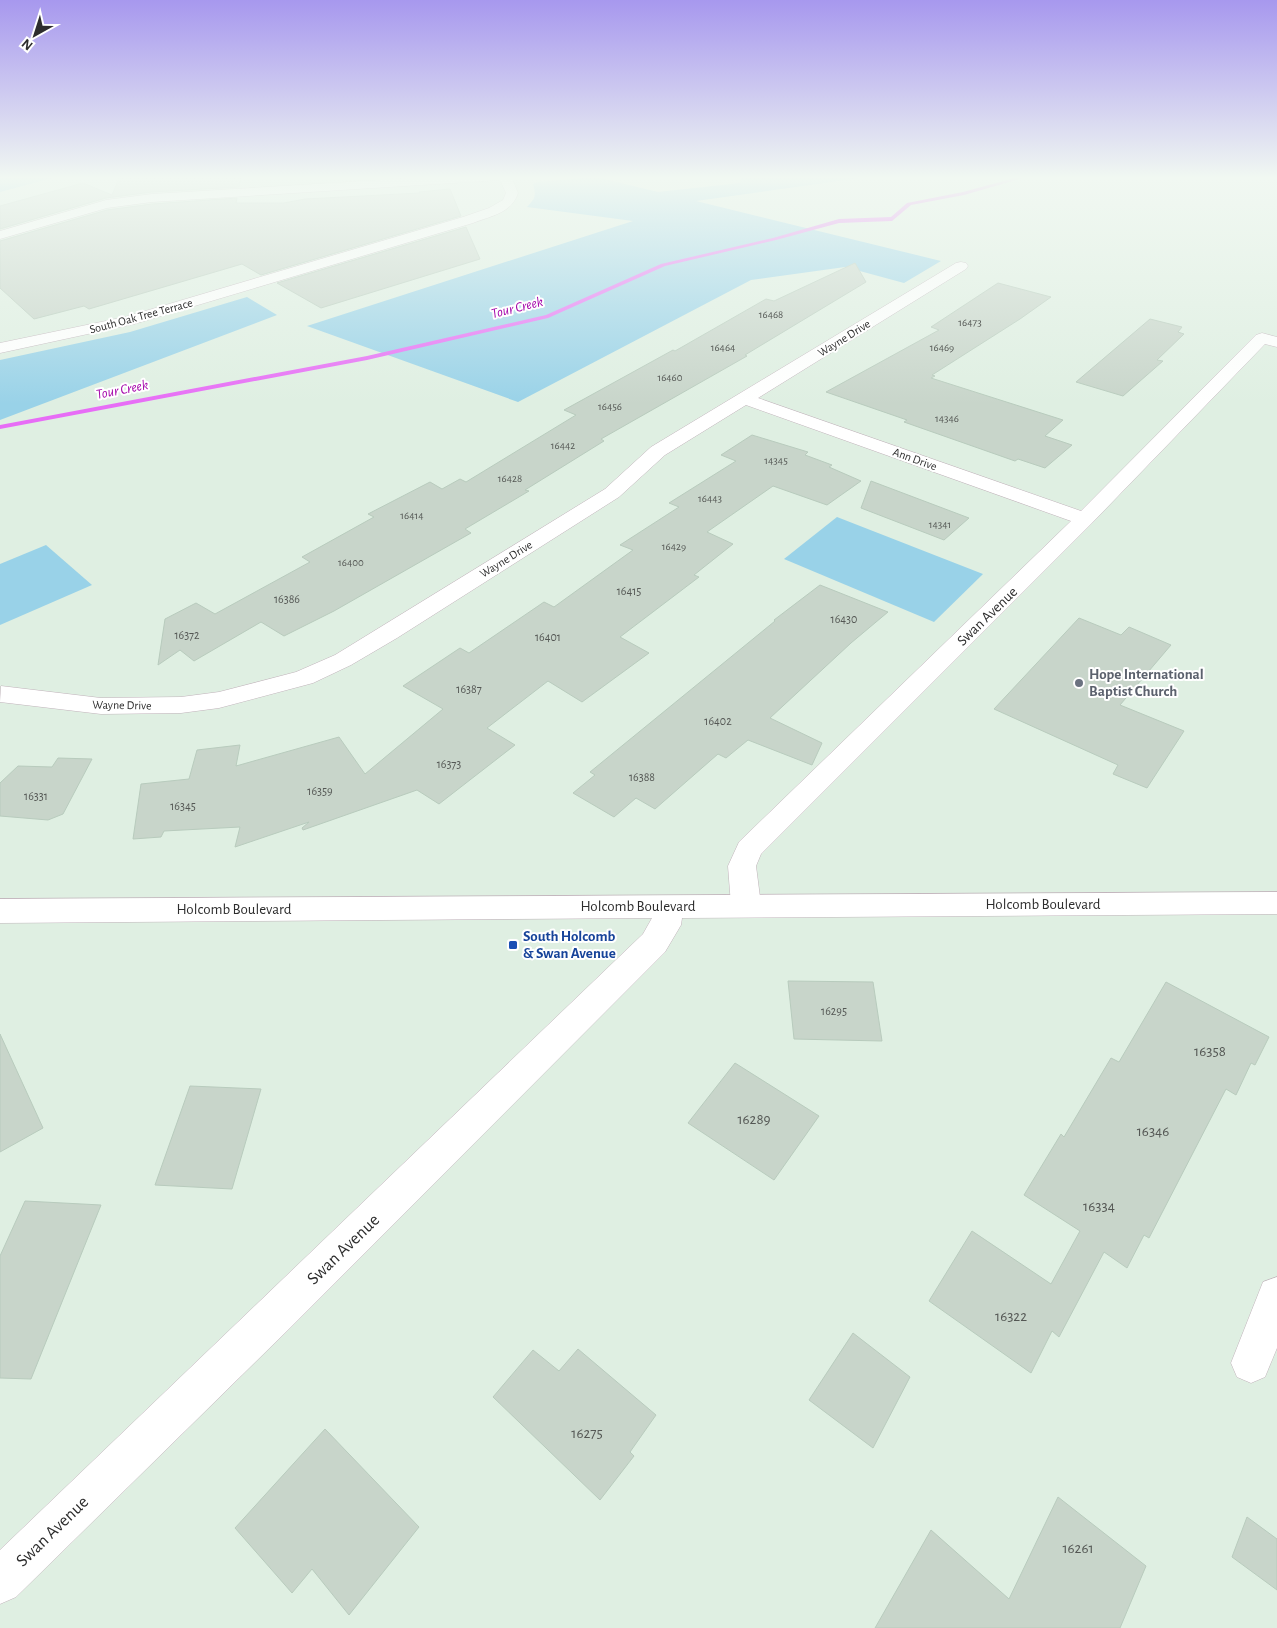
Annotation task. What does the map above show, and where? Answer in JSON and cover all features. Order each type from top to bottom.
[{"type":"street","name":"South Oak Tree Terrace","points":[[0,348],[128,321],[360,252]]},
{"type":"street","name":"Wayne Drive","points":[[1,694],[101,706],[181,705],[219,700],[304,678],[343,660],[389,633],[604,498],[633,475],[658,451],[961,266]]},
{"type":"street","name":"Swan Avenue","points":[[746,905],[742,866],[749,849],[1270,340]]},
{"type":"street","name":"Ann Drive","points":[[745,399],[1086,520]]},
{"type":"street","name":"Holcomb Boulevard","points":[[0,911],[1277,903]]},
{"type":"street","name":"Swan Avenue","points":[[0,1581],[277,1313],[654,943],[666,925],[669,906]]},
{"type":"street","points":[[1250,1363],[1277,1296]]},
{"type":"shaded area","points":[[537,252],[904,252],[941,261],[904,283],[845,267],[751,280],[518,402],[307,326]]},
{"type":"shaded area","points":[[247,297],[277,315],[0,420],[0,360],[130,332]]},
{"type":"shaded area","points":[[837,517],[983,574],[934,622],[784,559]]},
{"type":"shaded area","points":[[46,545],[92,585],[0,625],[0,564]]},
{"type":"building","points":[[0,252],[339,252],[261,275],[242,264],[89,309],[84,306],[34,319],[0,288]]},
{"type":"building","points":[[382,252],[477,252],[480,259],[321,308],[277,283]]},
{"type":"building","points":[[855,263],[866,282],[745,355],[747,356],[601,439],[604,441],[525,490],[529,491],[465,529],[471,533],[334,611],[284,636],[261,622],[194,661],[180,650],[158,665],[165,619],[196,603],[215,614],[310,562],[302,557],[374,517],[368,514],[430,482],[442,489],[460,479],[466,482],[576,415],[564,410],[673,350],[675,351],[766,299],[774,301]]},
{"type":"building","points":[[998,283],[1051,297],[932,375],[935,376],[931,378],[1063,420],[1045,436],[1072,445],[1045,468],[1018,459],[1015,461],[826,392],[939,330],[931,327]]},
{"type":"building","points":[[1150,319],[1182,327],[1178,332],[1184,334],[1157,360],[1163,361],[1123,396],[1076,382]]},
{"type":"building","points":[[752,435],[808,452],[805,455],[832,465],[829,467],[861,481],[827,505],[773,486],[707,532],[733,544],[694,575],[699,577],[620,637],[649,653],[582,702],[548,681],[487,728],[515,745],[439,804],[417,790],[303,830],[302,828],[309,822],[235,847],[240,827],[164,831],[161,837],[133,839],[141,784],[189,779],[197,750],[240,745],[236,766],[339,737],[365,774],[443,709],[403,686],[460,648],[469,653],[544,602],[554,607],[633,550],[620,545],[679,507],[669,503],[736,461],[721,455]]},
{"type":"building","points":[[871,481],[969,518],[944,540],[861,508]]},
{"type":"building","points":[[820,585],[888,612],[851,643],[770,718],[822,743],[812,765],[748,740],[726,758],[718,754],[655,809],[636,798],[614,817],[573,793],[595,775],[590,772],[774,620]]},
{"type":"building","name":"Hope International Baptist Church","points":[[1079,618],[1121,635],[1129,627],[1171,645],[1120,705],[1184,731],[1147,788],[1113,774],[1118,765],[994,709]]},
{"type":"building","points":[[58,758],[92,759],[63,814],[48,820],[0,816],[0,783],[18,766],[52,767]]},
{"type":"building","points":[[788,981],[873,982],[882,1041],[794,1039]]},
{"type":"building","points":[[1166,982],[1269,1037],[1255,1065],[1251,1063],[1236,1095],[1226,1089],[1149,1238],[1144,1235],[1127,1268],[1104,1252],[1059,1337],[1052,1331],[1031,1373],[929,1301],[972,1231],[1051,1284],[1080,1231],[1024,1195],[1061,1134],[1064,1137],[1111,1058],[1119,1062]]},
{"type":"building","points":[[0,1034],[43,1128],[0,1152]]},
{"type":"building","points":[[735,1063],[819,1116],[774,1180],[688,1123]]},
{"type":"building","points":[[190,1086],[261,1089],[232,1189],[155,1185]]},
{"type":"building","points":[[25,1201],[101,1205],[31,1379],[0,1378],[0,1256]]},
{"type":"building","points":[[853,1333],[910,1377],[873,1448],[809,1400]]},
{"type":"building","points":[[578,1349],[656,1415],[630,1452],[634,1456],[600,1500],[493,1397],[533,1350],[559,1371]]},
{"type":"building","points":[[325,1429],[419,1527],[349,1615],[312,1569],[292,1593],[235,1528]]},
{"type":"building","points":[[1058,1497],[1146,1566],[1120,1628],[875,1628],[931,1530],[1009,1599]]},
{"type":"building","points":[[1247,1517],[1277,1539],[1277,1590],[1232,1557]]},
{"type":"waterway","name":"Tour Creek","points":[[0,427],[367,358],[548,316],[663,265],[719,252]]},
{"type":"place","name":"Hope International Baptist Church","points":[[1079,683]]},
{"type":"place","name":"South Holcomb & Swan Avenue","points":[[513,945]]}]
